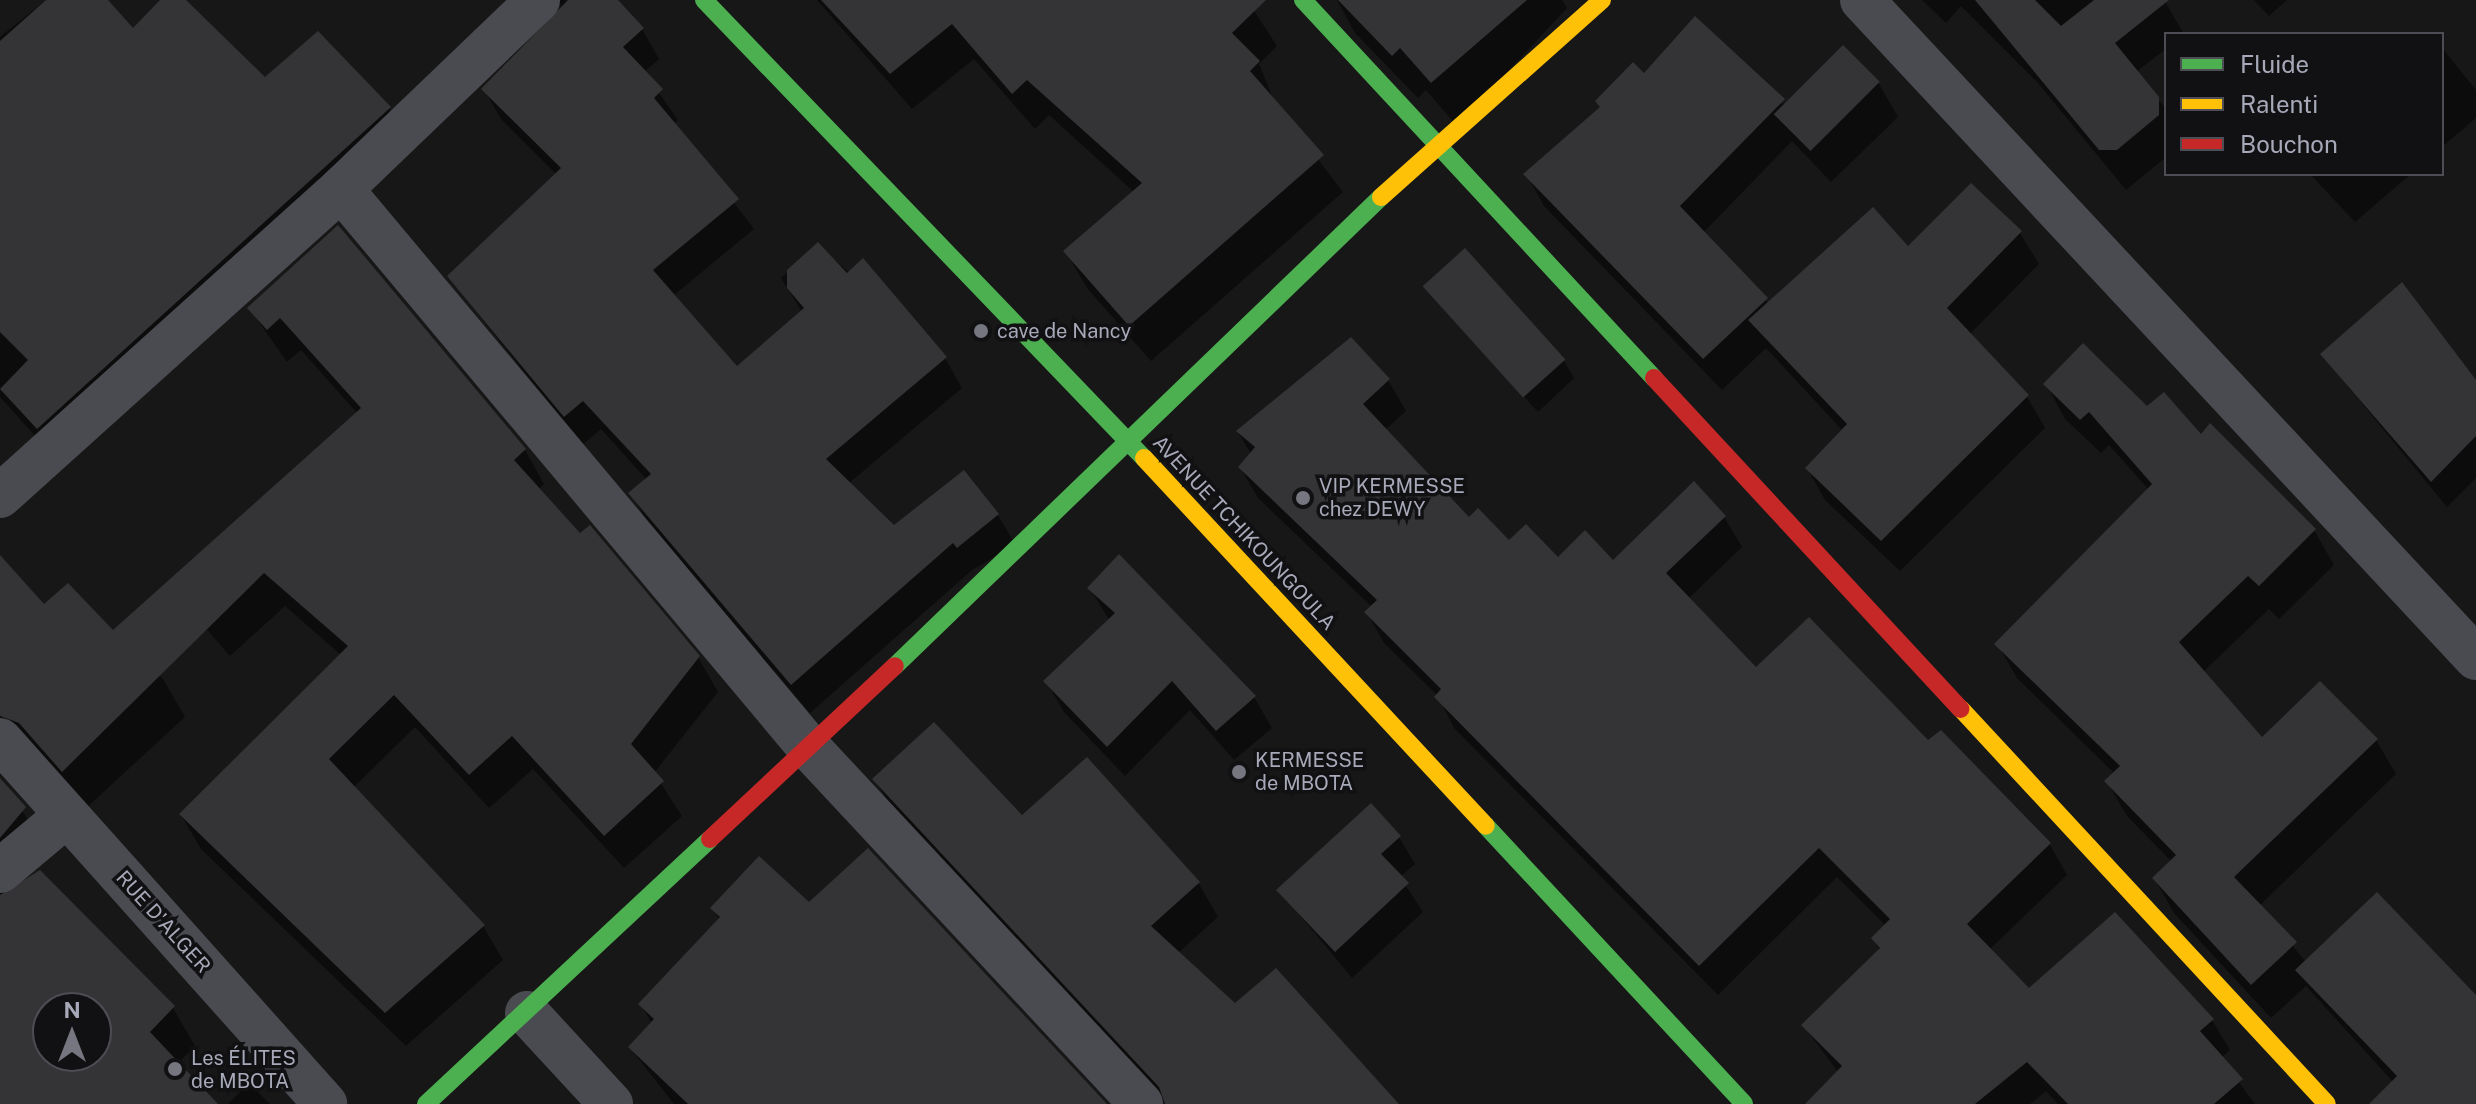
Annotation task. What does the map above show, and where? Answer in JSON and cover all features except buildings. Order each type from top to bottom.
[{"type":"street","points":[[0,496],[341,189],[538,0]]},
{"type":"street","name":"AVENUE TCHIKOUNGOULA","points":[[704,0],[1132,445],[1744,1104]]},
{"type":"street","points":[[1303,0],[2327,1104]]},
{"type":"street","points":[[426,1104],[811,750],[1132,445],[1437,142],[1602,0]]},
{"type":"street","points":[[1862,0],[2476,658]]},
{"type":"street","points":[[341,189],[811,750],[1141,1104]]},
{"type":"street","name":"RUE D'ALGER","points":[[0,740],[325,1104]]},
{"type":"street","points":[[0,871],[67,815]]},
{"type":"street","points":[[527,1013],[611,1104]]},
{"type":"traffic: fast","points":[[704,0],[1144,458]]},
{"type":"traffic: fast","points":[[1303,0],[1654,378]]},
{"type":"traffic: fast","points":[[895,666],[1381,197]]},
{"type":"traffic: fast","points":[[1486,826],[1744,1104]]},
{"type":"traffic: fast","points":[[426,1104],[710,839]]},
{"type":"traffic: slow","points":[[1381,197],[1602,0]]},
{"type":"traffic: slow","points":[[1144,458],[1486,826]]},
{"type":"traffic: slow","points":[[1961,709],[2327,1104]]},
{"type":"traffic: jam","points":[[1654,378],[1961,709]]},
{"type":"traffic: jam","points":[[710,839],[895,666]]},
{"type":"place","name":"cave de Nancy","points":[[981,331]]},
{"type":"place","name":"VIP KERMESSE chez DEWY","points":[[1303,498]]},
{"type":"place","name":"KERMESSE de MBOTA","points":[[1239,772]]},
{"type":"place","name":"Les ÉLITES de MBOTA","points":[[175,1069]]}]
